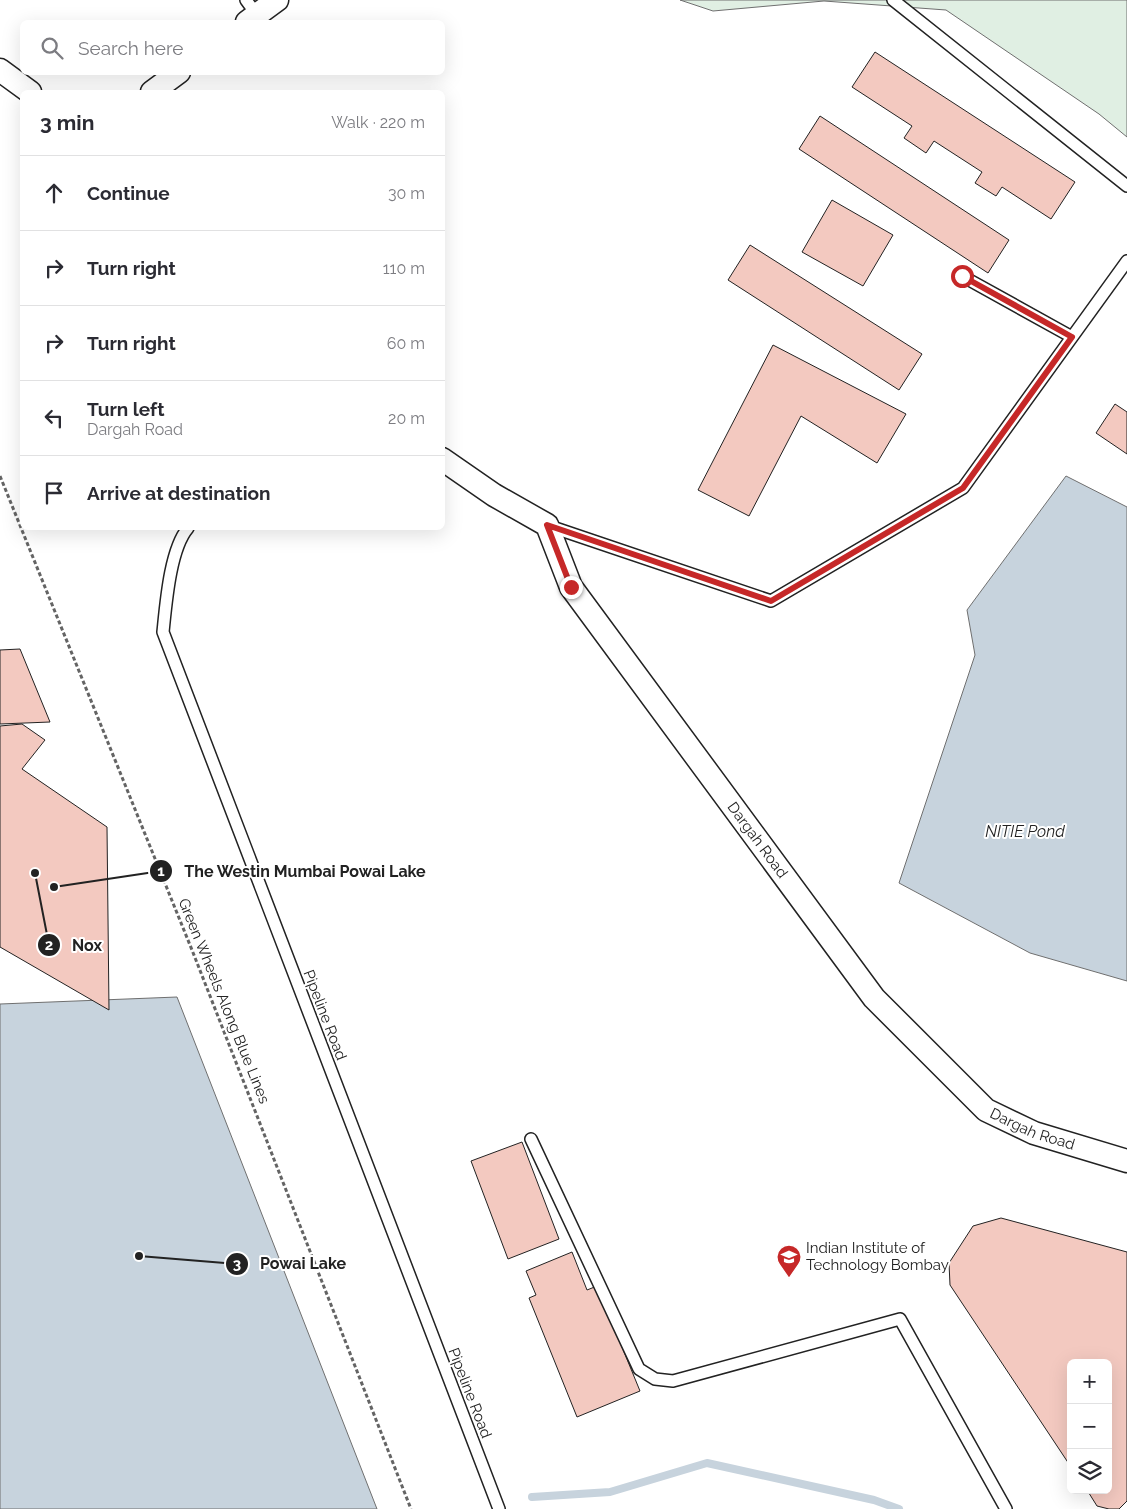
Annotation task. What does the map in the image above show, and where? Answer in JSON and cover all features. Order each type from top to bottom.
[{"type":"street","points":[[250,12],[277,0]]},
{"type":"street","points":[[0,70],[27,90]]},
{"type":"street","points":[[155,90],[175,75]]},
{"type":"street","points":[[445,461],[494,495],[547,525]]},
{"type":"street","name":"Dargah Road","points":[[547,525],[571,587],[874,998],[986,1110],[1034,1133],[1127,1161]]},
{"type":"lane","points":[[894,0],[1127,186]]},
{"type":"lane","points":[[547,525],[771,601],[963,488],[1127,261]]},
{"type":"lane","points":[[962,276],[1072,337]]},
{"type":"lane","name":"Pipeline Road","points":[[186,530],[182,535],[168,583],[163,632],[499,1509]]},
{"type":"lane","points":[[531,1139],[639,1369],[655,1379],[673,1381],[900,1319],[1006,1509]]},
{"type":"path","name":"Green Wheels Along Blue Lines","points":[[0,476],[20,525]]},
{"type":"path","name":"Green Wheels Along Blue Lines","points":[[22,530],[188,941],[411,1509]]},
{"type":"green space","points":[[680,0],[1127,0],[1127,137],[1099,114],[946,10],[824,1],[713,11]]},
{"type":"water","name":"NITIE Pond","points":[[1066,476],[1127,507],[1127,981],[1030,953],[899,883],[975,655],[967,610]]},
{"type":"water","points":[[177,997],[377,1509],[0,1509],[0,1004]]},
{"type":"building","points":[[875,52],[1075,182],[1051,219],[1002,187],[996,196],[975,183],[982,172],[934,141],[926,153],[904,138],[912,126],[852,87]]},
{"type":"building","points":[[820,116],[1009,240],[988,273],[799,149]]},
{"type":"building","points":[[832,200],[893,235],[863,286],[802,252]]},
{"type":"building","points":[[750,245],[922,354],[899,390],[728,280]]},
{"type":"building","points":[[773,345],[906,414],[877,463],[801,416],[749,516],[698,490]]},
{"type":"building","points":[[1115,404],[1127,412],[1127,454],[1096,433]]},
{"type":"building","points":[[20,649],[50,722],[0,724],[0,650]]},
{"type":"building","points":[[22,724],[45,740],[22,769],[107,827],[109,1010],[0,947],[0,726]]},
{"type":"building","points":[[522,1142],[559,1239],[508,1259],[471,1161]]},
{"type":"building","points":[[1001,1218],[1127,1252],[1127,1501],[1119,1509],[1097,1506],[1090,1494],[1112,1494],[1112,1359],[1067,1359],[1067,1461],[950,1285],[949,1263],[973,1226]]},
{"type":"building","points":[[572,1252],[587,1290],[597,1286],[640,1391],[577,1417],[529,1298],[536,1295],[526,1271]]},
{"type":"waterway","points":[[532,1497],[610,1492],[707,1463],[874,1500],[899,1509]]},
{"type":"place","name":"Nox","points":[[35,873]]},
{"type":"place","name":"The Westin Mumbai Powai Lake","points":[[54,887]]},
{"type":"place","name":"Powai Lake","points":[[139,1256]]},
{"type":"place","name":"Indian Institute of Technology Bombay","points":[[789,1278]]},
{"type":"route","points":[[571,587],[547,525],[771,601],[963,488],[1072,337],[962,276]]}]
